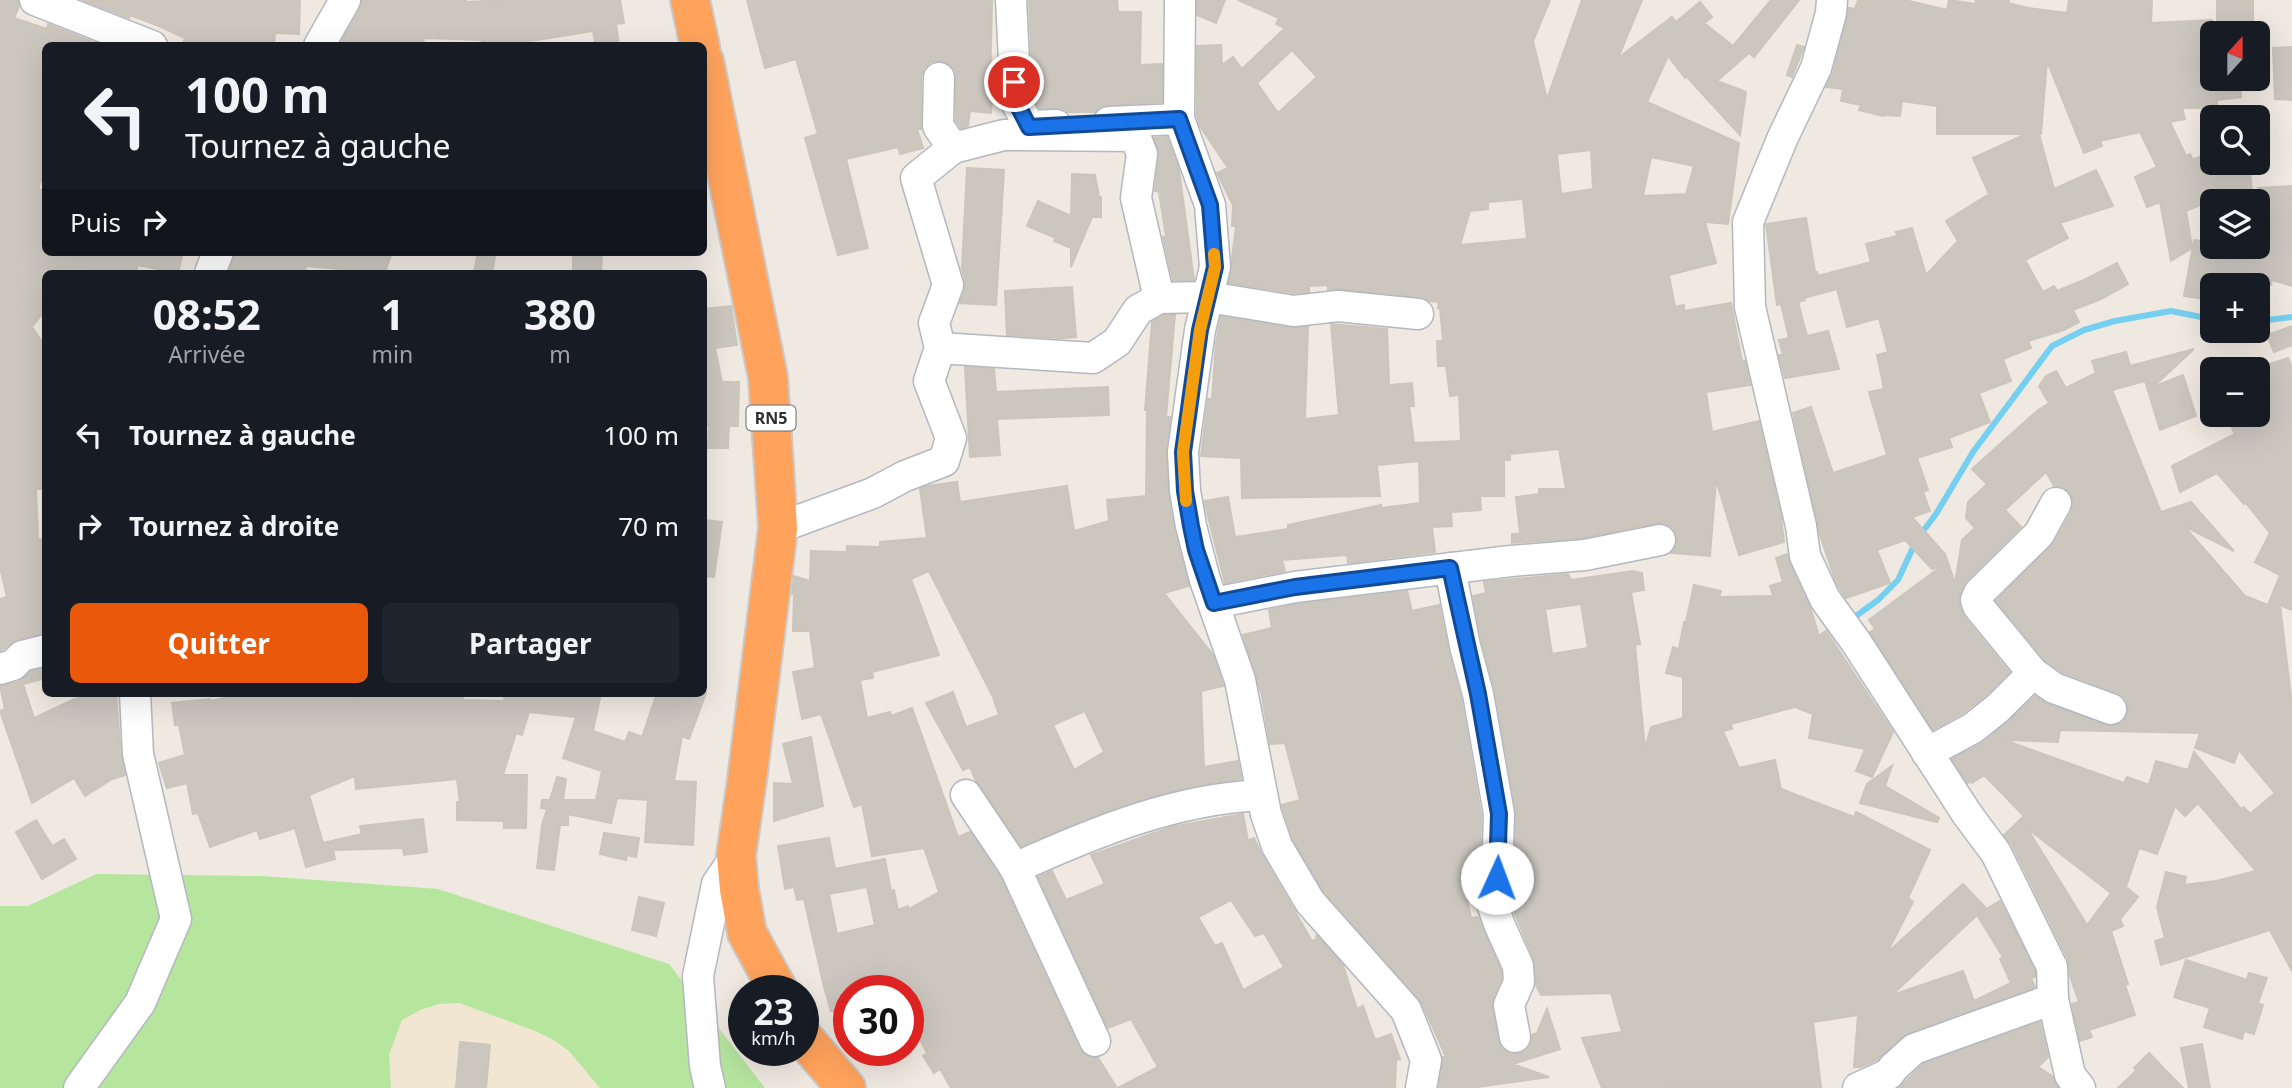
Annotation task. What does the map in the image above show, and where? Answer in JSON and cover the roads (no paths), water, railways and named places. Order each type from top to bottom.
[{"type":"highway","points":[[690,0],[699,42]]},
{"type":"highway","name":"RN5","points":[[707,76],[768,377],[778,528],[736,856],[747,933],[770,975]]},
{"type":"highway","points":[[819,1056],[846,1088]]},
{"type":"street","points":[[35,0],[142,42]]},
{"type":"street","points":[[321,42],[345,0]]},
{"type":"street","points":[[1010,0],[1016,102],[1029,127],[1179,119]]},
{"type":"street","points":[[1180,0],[1179,119],[1210,205],[1215,267],[1200,330],[1183,452],[1185,491],[1191,526],[1199,559],[1240,680],[1262,795],[1277,846],[1310,902],[1406,1010],[1426,1060],[1421,1088]]},
{"type":"street","points":[[1832,0],[1816,68],[1783,137],[1748,222],[1751,307],[1801,526],[1805,556],[1825,599],[1856,642],[1967,814],[1996,853],[2052,967],[2053,999],[2070,1075],[2080,1088]]},
{"type":"street","points":[[939,78],[938,126],[953,148]]},
{"type":"street","points":[[778,528],[873,493],[905,476],[944,461],[951,438],[929,381],[940,348],[934,323],[948,285],[916,177],[953,148],[1003,135],[1135,136],[1142,154],[1136,198],[1159,298]]},
{"type":"street","points":[[940,348],[1093,358],[1117,342],[1138,310],[1159,298],[1208,297],[1294,311],[1338,306],[1418,314]]},
{"type":"street","points":[[2056,503],[2039,534],[1979,593],[1976,600],[1978,606],[2034,673],[2054,688],[2111,709]]},
{"type":"street","points":[[1214,603],[1295,587],[1585,555],[1660,540]]},
{"type":"street","points":[[1450,568],[1480,705],[1499,814],[1497,878],[1491,901],[1518,966],[1519,982],[1509,1005],[1515,1037]]},
{"type":"street","points":[[0,669],[13,665],[22,656],[42,651]]},
{"type":"street","points":[[1927,753],[1973,728],[2034,673]]},
{"type":"street","points":[[79,1088],[140,1003],[176,919],[138,754],[135,697]]},
{"type":"street","points":[[966,795],[1015,868],[1095,1041]]},
{"type":"street","points":[[1015,868],[1095,832],[1168,809],[1228,796],[1262,795]]},
{"type":"street","points":[[710,1088],[705,1066],[698,976],[717,884],[736,856]]},
{"type":"street","points":[[1858,1088],[1889,1074],[1914,1049],[2053,999]]},
{"type":"waterway","points":[[1856,616],[1878,600],[1898,580],[1917,539],[1936,514],[1973,452],[2052,346],[2084,330],[2115,321],[2171,311],[2200,317]]},
{"type":"waterway","points":[[2270,320],[2292,317]]}]
